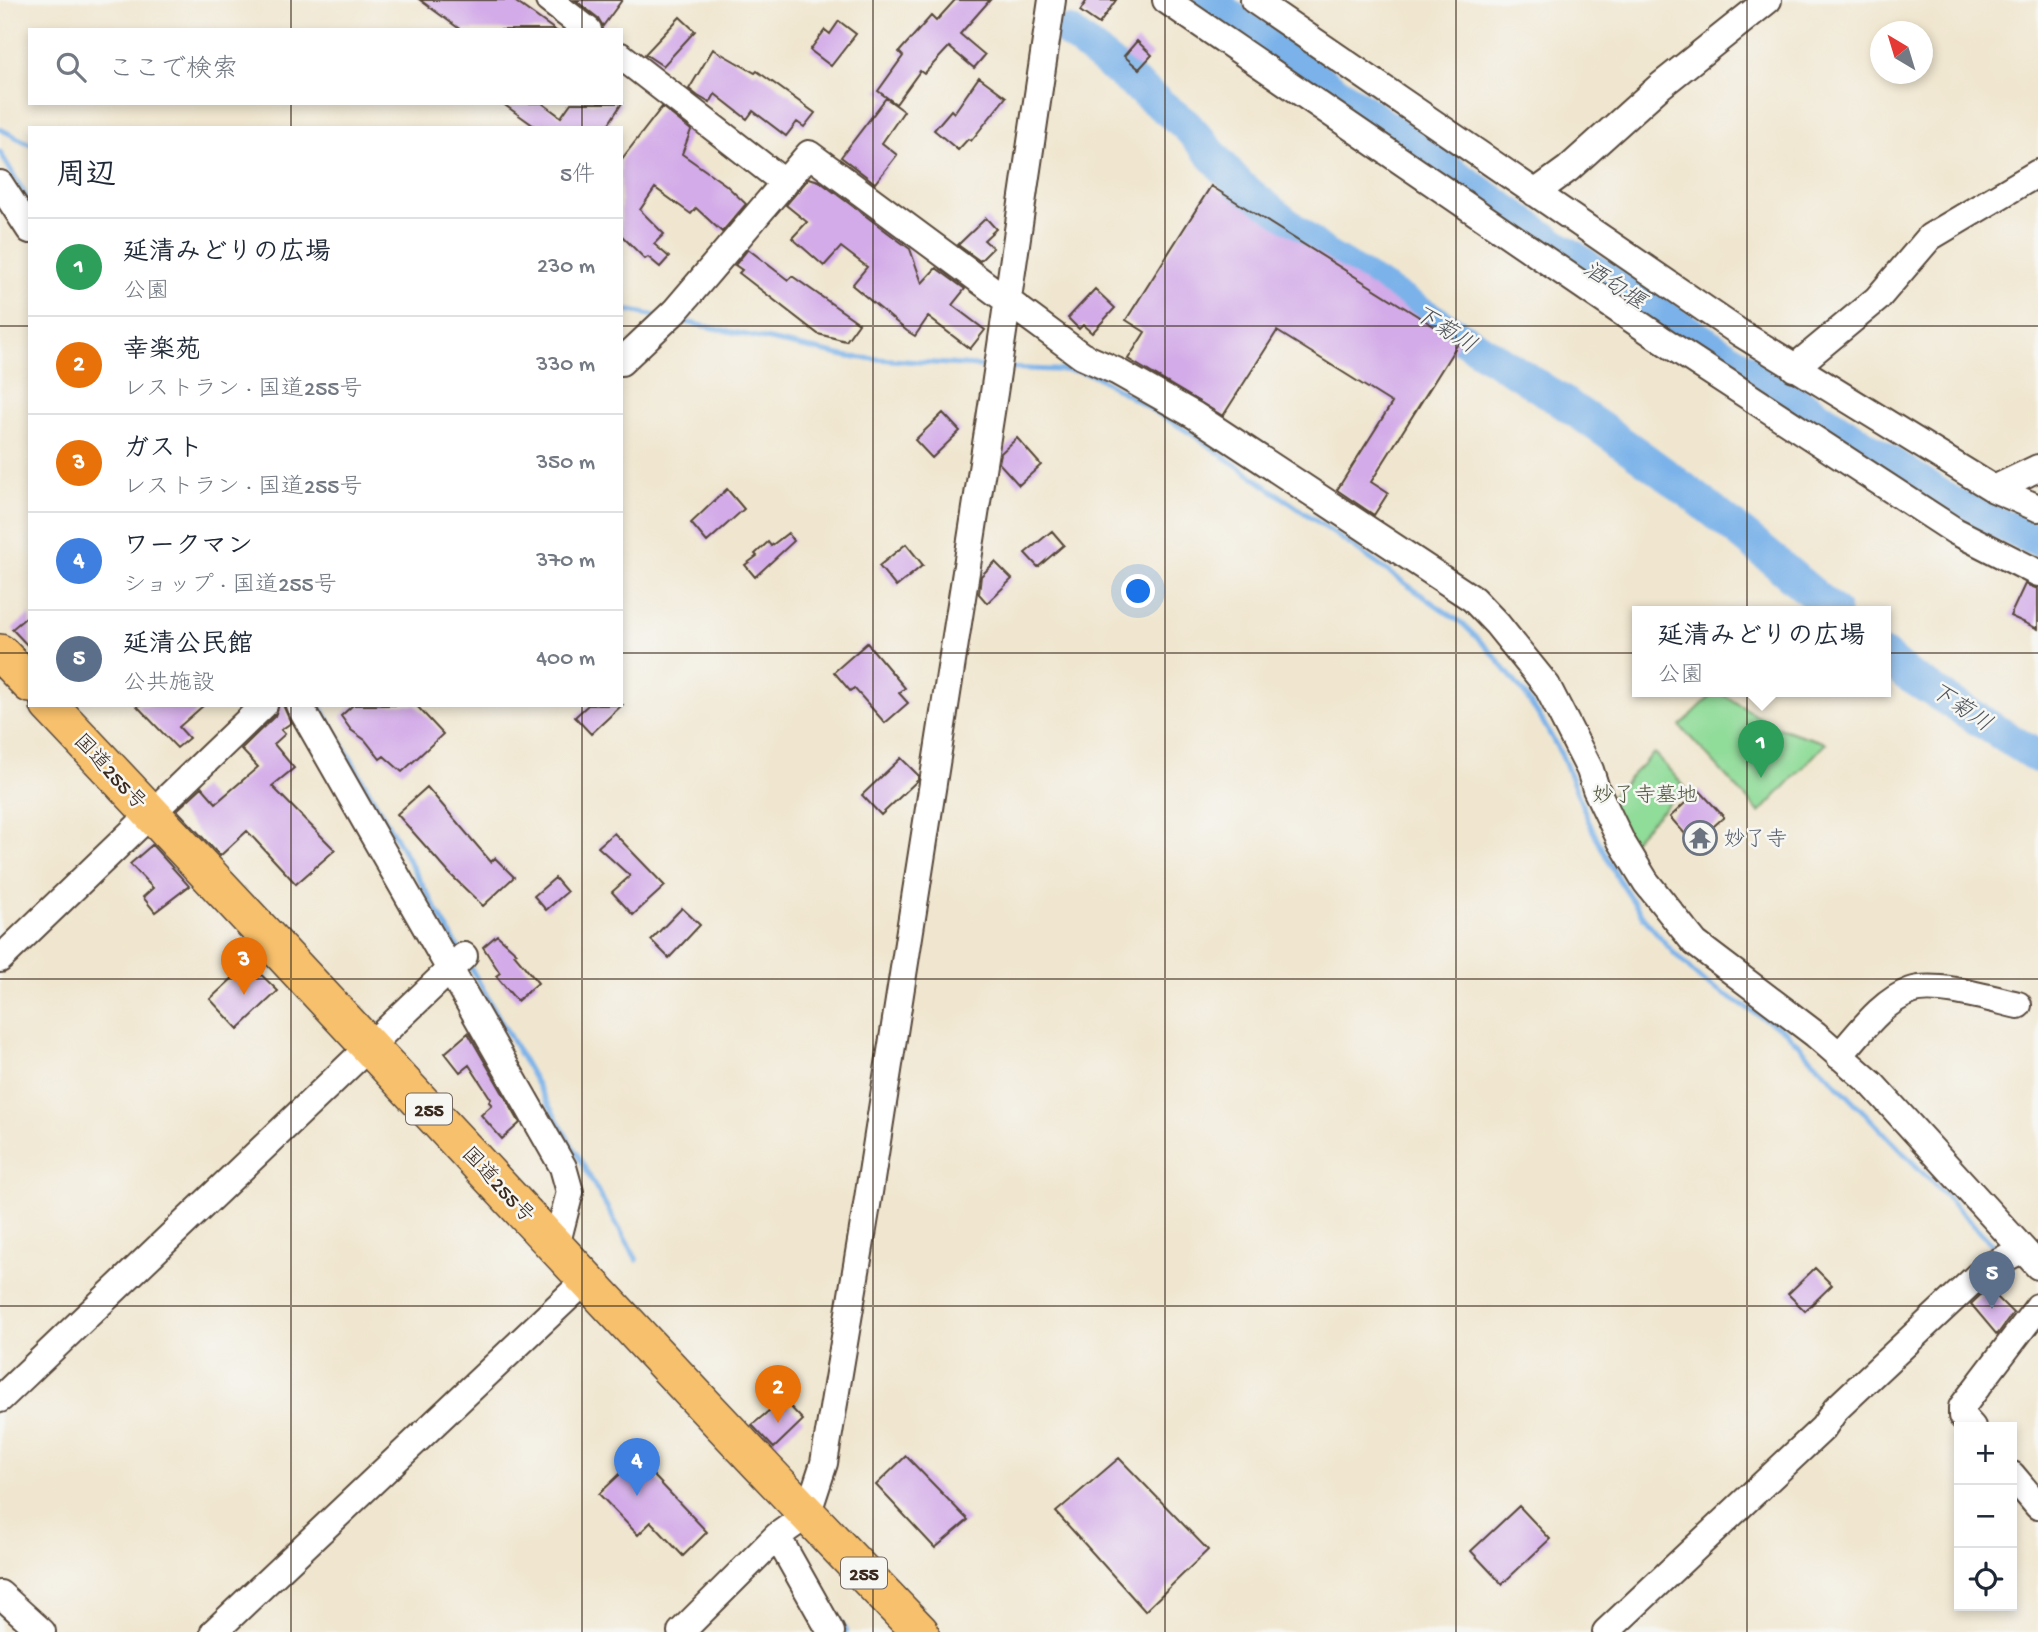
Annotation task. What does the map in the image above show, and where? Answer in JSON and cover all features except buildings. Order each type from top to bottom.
[{"type":"highway","points":[[0,653],[28,682]]},
{"type":"highway","name":"国道255号","points":[[51,707],[370,1046],[688,1391],[920,1632]]},
{"type":"street","points":[[549,0],[584,28]]},
{"type":"street","points":[[681,1632],[777,1536],[807,1515],[824,1462],[867,1205],[1052,0]]},
{"type":"street","points":[[1166,0],[1661,339],[1955,531],[2038,572]]},
{"type":"street","points":[[1535,194],[1569,169],[1659,87],[1768,0]]},
{"type":"street","points":[[1263,2],[1535,194],[1794,368],[1994,489],[2038,508]]},
{"type":"street","points":[[623,58],[785,183]]},
{"type":"street","points":[[623,360],[676,311],[809,154],[1082,356],[1128,377],[1194,415],[1473,599],[1547,686],[1590,770],[1596,789],[1621,841],[1646,882],[1695,943],[1815,1034],[1872,1084],[2029,1258],[1985,1269],[1836,1409],[1824,1428],[1606,1632]]},
{"type":"street","points":[[1794,368],[1877,299],[1930,237],[2038,173]]},
{"type":"street","points":[[0,184],[28,227]]},
{"type":"street","points":[[1994,489],[2038,468]]},
{"type":"street","points":[[0,959],[262,707]]},
{"type":"street","points":[[300,707],[455,964],[564,1167],[570,1192],[556,1246]]},
{"type":"street","points":[[0,1399],[455,964]]},
{"type":"street","points":[[1839,1056],[1890,1002],[1912,991],[1941,989],[2018,1004]]},
{"type":"street","points":[[2038,1278],[2034,1284],[2038,1297]]},
{"type":"street","points":[[214,1632],[587,1279]]},
{"type":"street","points":[[1967,1422],[1962,1416],[1962,1407],[2038,1307]]},
{"type":"street","points":[[2017,1481],[2038,1506]]},
{"type":"street","points":[[777,1536],[831,1632]]},
{"type":"street","points":[[0,1594],[42,1632]]},
{"type":"green space","points":[[1710,697],[1727,697],[1773,726],[1826,743],[1760,813],[1680,726]]},
{"type":"green space","name":"妙了寺墓地","points":[[1654,753],[1685,787],[1630,843],[1606,801]]},
{"type":"waterway","name":"酒匂堰","points":[[1209,0],[1554,244],[1951,502],[2038,541]]},
{"type":"waterway","name":"下菊川","points":[[1069,32],[1186,125],[1239,185],[1329,258],[1464,339],[1597,425],[1721,517],[1827,606]]},
{"type":"waterway","points":[[0,129],[28,143]]},
{"type":"waterway","points":[[0,152],[28,200]]},
{"type":"waterway","points":[[623,309],[656,316]]},
{"type":"waterway","points":[[676,320],[849,357],[991,367]]},
{"type":"waterway","points":[[1004,368],[1079,371],[1096,376],[1192,434],[1463,624],[1493,654],[1543,722],[1562,756],[1592,829],[1617,877],[1644,918],[1672,951],[1701,980],[1785,1031],[1996,1248]]},
{"type":"waterway","name":"下菊川","points":[[1891,661],[1906,674],[2038,757]]},
{"type":"waterway","points":[[321,707],[459,949]]},
{"type":"waterway","points":[[468,963],[637,1260]]},
{"type":"waterway","points":[[838,1618],[846,1632]]},
{"type":"place","name":"延清みどりの広場","points":[[1761,778]]},
{"type":"place","name":"妙了寺","points":[[1700,838]]},
{"type":"place","name":"ガスト","points":[[244,995]]},
{"type":"place","name":"延清公民館","points":[[1992,1309]]},
{"type":"place","name":"幸楽苑","points":[[778,1423]]},
{"type":"place","name":"ワークマン","points":[[637,1496]]}]
